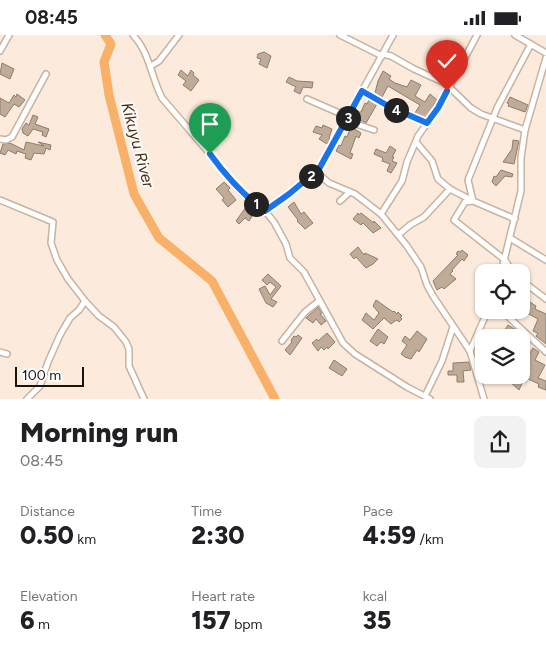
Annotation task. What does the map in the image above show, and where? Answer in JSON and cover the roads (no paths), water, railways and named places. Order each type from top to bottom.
[{"type":"street","points":[[0,51],[9,35]]},
{"type":"street","points":[[134,35],[146,53],[157,89],[162,98],[232,183],[247,198],[265,211],[281,233],[290,258],[304,273],[343,343],[406,387],[427,398],[453,327]]},
{"type":"street","points":[[150,66],[159,61],[179,35]]},
{"type":"street","points":[[340,35],[450,86],[471,108],[525,130]]},
{"type":"street","points":[[265,211],[316,172],[347,121],[393,35]]},
{"type":"street","points":[[381,214],[402,181],[407,162],[416,142],[438,108],[477,35]]},
{"type":"street","points":[[515,35],[546,53]]},
{"type":"street","points":[[472,201],[468,181],[493,118],[531,44]]},
{"type":"street","points":[[504,264],[521,191],[520,167],[525,130],[544,74],[546,58]]},
{"type":"street","points":[[0,139],[6,140],[12,137],[46,74]]},
{"type":"street","points":[[362,91],[390,107],[427,123]]},
{"type":"street","points":[[308,99],[337,112],[350,114]]},
{"type":"street","points":[[347,121],[374,131]]},
{"type":"street","points":[[416,142],[432,161],[438,179],[450,189],[472,201],[515,219]]},
{"type":"street","points":[[316,172],[329,183],[360,197],[381,214],[398,235],[421,267],[427,285],[470,351],[484,399]]},
{"type":"street","points":[[398,235],[424,217],[450,189]]},
{"type":"street","points":[[340,201],[350,192]]},
{"type":"street","points":[[0,200],[53,221],[51,239],[54,253],[68,279],[85,301],[99,316],[114,327],[126,342],[129,349],[129,366],[144,399]]},
{"type":"street","points":[[472,201],[465,201],[454,220],[505,260],[507,264]]},
{"type":"street","points":[[510,238],[546,260]]},
{"type":"street","points":[[530,287],[546,299]]},
{"type":"street","points":[[28,399],[40,386],[60,335],[70,318],[85,301]]},
{"type":"street","points":[[282,341],[304,312],[318,301]]},
{"type":"street","points":[[470,351],[484,319]]},
{"type":"street","points":[[511,319],[546,352]]},
{"type":"street","points":[[0,352],[7,354]]},
{"type":"waterway","name":"Kikuyu River","points":[[105,35],[111,44],[104,62],[109,95],[134,194],[159,238],[212,281],[275,399]]}]
